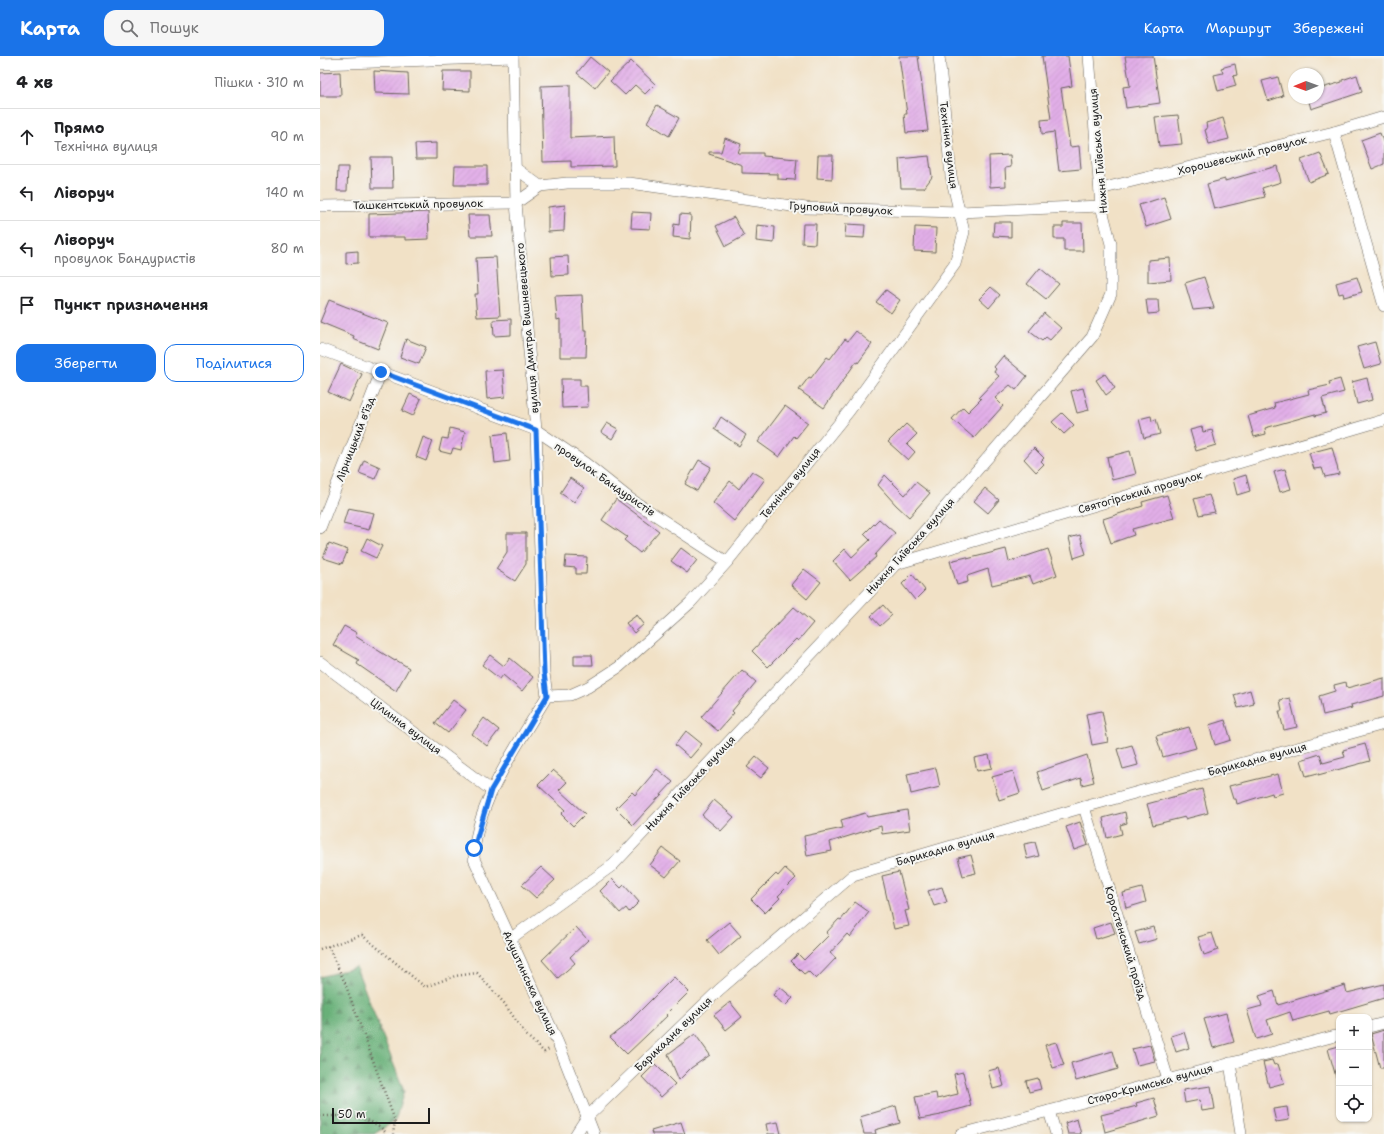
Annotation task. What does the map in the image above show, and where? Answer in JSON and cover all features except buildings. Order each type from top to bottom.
[{"type":"street","name":"Технічна вулиця","points":[[547,696],[570,695],[588,687],[619,667],[690,603],[727,562],[849,411],[955,264],[964,232],[951,176],[939,56]]},
{"type":"street","name":"Нижня Гиївська вулиця","points":[[510,939],[612,865],[896,564],[1092,337],[1111,294],[1111,244],[1101,206],[1089,56]]},
{"type":"street","points":[[320,64],[513,57]]},
{"type":"street","name":"вулиця Дмитра Вишневецького","points":[[513,57],[516,203],[536,430],[544,673],[547,696]]},
{"type":"street","name":"Хорошевський провулок","points":[[1100,189],[1334,132],[1384,117]]},
{"type":"street","points":[[1334,132],[1384,306]]},
{"type":"street","points":[[515,168],[540,186]]},
{"type":"street","name":"Груповий провулок","points":[[516,203],[540,186],[567,183],[629,183],[806,208],[960,212],[1101,206]]},
{"type":"street","name":"Ташкентський провулок","points":[[320,206],[516,203]]},
{"type":"street","name":"провулок Бандуристів","points":[[320,349],[536,430],[585,463],[630,498],[727,562]]},
{"type":"street","name":"Лірницький в'їзд","points":[[320,528],[381,372]]},
{"type":"street","name":"Святогірський провулок","points":[[896,564],[1384,420]]},
{"type":"street","name":"Цілинна вулиця","points":[[320,662],[491,790]]},
{"type":"street","points":[[491,790],[547,696]]},
{"type":"street","name":"Барикадна вулиця","points":[[576,1134],[587,1117],[719,990],[853,875],[1084,807],[1384,724]]},
{"type":"street","name":"Алуштинська вулиця","points":[[491,790],[474,848],[474,859],[558,1043],[594,1134]]},
{"type":"street","name":"Коростенський проїзд","points":[[1084,807],[1168,1079]]},
{"type":"street","points":[[1372,1026],[1384,1023]]},
{"type":"street","name":"Старо-Кримська вулиця","points":[[961,1134],[1336,1036]]},
{"type":"street","points":[[1230,1063],[1241,1134]]},
{"type":"street","points":[[1049,1111],[1056,1134]]},
{"type":"path","points":[[320,949],[362,934],[425,987],[455,976],[476,973],[504,1003],[526,1035],[544,1052],[558,1043]]},
{"type":"path","points":[[328,946],[345,983],[395,1121],[393,1134]]},
{"type":"path","points":[[320,1116],[347,1116],[371,1120],[387,1134]]},
{"type":"green space","points":[[356,967],[404,1091],[395,1121],[374,1134],[320,1134],[320,977]]},
{"type":"route","points":[[381,372],[536,430],[544,673],[547,696],[491,790],[474,848]]}]
